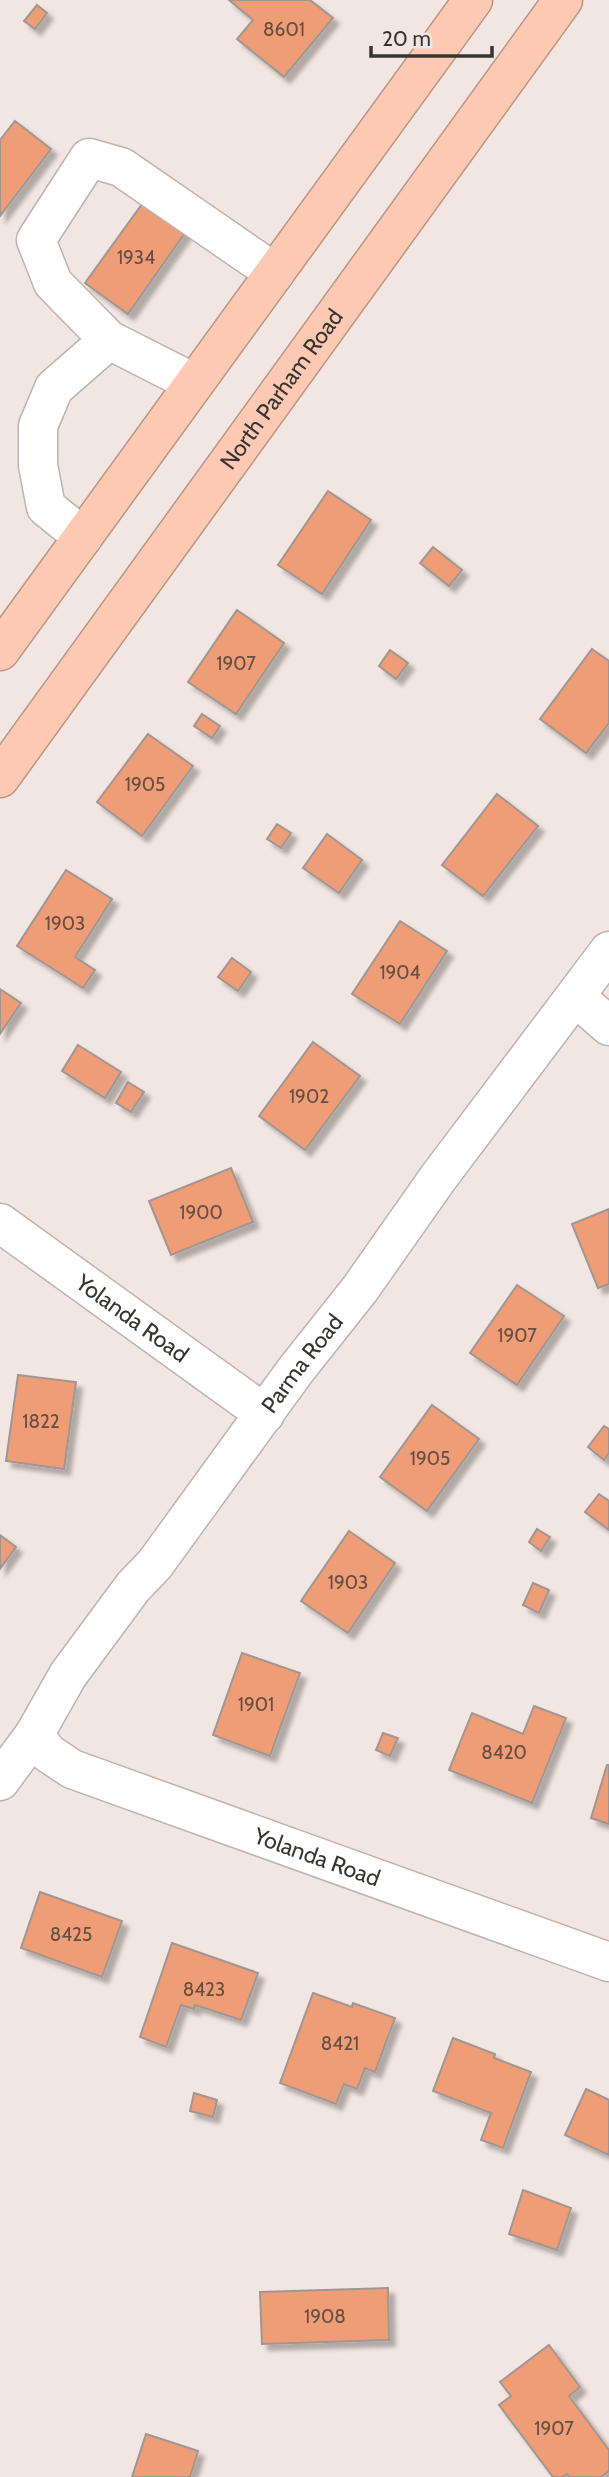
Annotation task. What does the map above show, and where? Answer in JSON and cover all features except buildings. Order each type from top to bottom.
[{"type":"highway","points":[[0,651],[473,0]]},
{"type":"highway","name":"North Parham Road","points":[[0,778],[548,5]]},
{"type":"street","points":[[194,383],[109,340],[53,283],[36,240],[89,158],[121,167],[275,273]]},
{"type":"street","points":[[83,537],[46,507],[38,465],[38,426],[54,388],[109,340]]},
{"type":"street","name":"Parma Road","points":[[0,1781],[34,1735],[68,1675],[133,1587],[155,1564],[295,1371],[360,1289],[438,1178],[609,951]]},
{"type":"street","points":[[576,997],[609,1026]]},
{"type":"street","name":"Yolanda Road","points":[[0,1223],[265,1413]]},
{"type":"street","name":"Yolanda Road","points":[[34,1735],[48,1753],[72,1769],[609,1962]]}]
